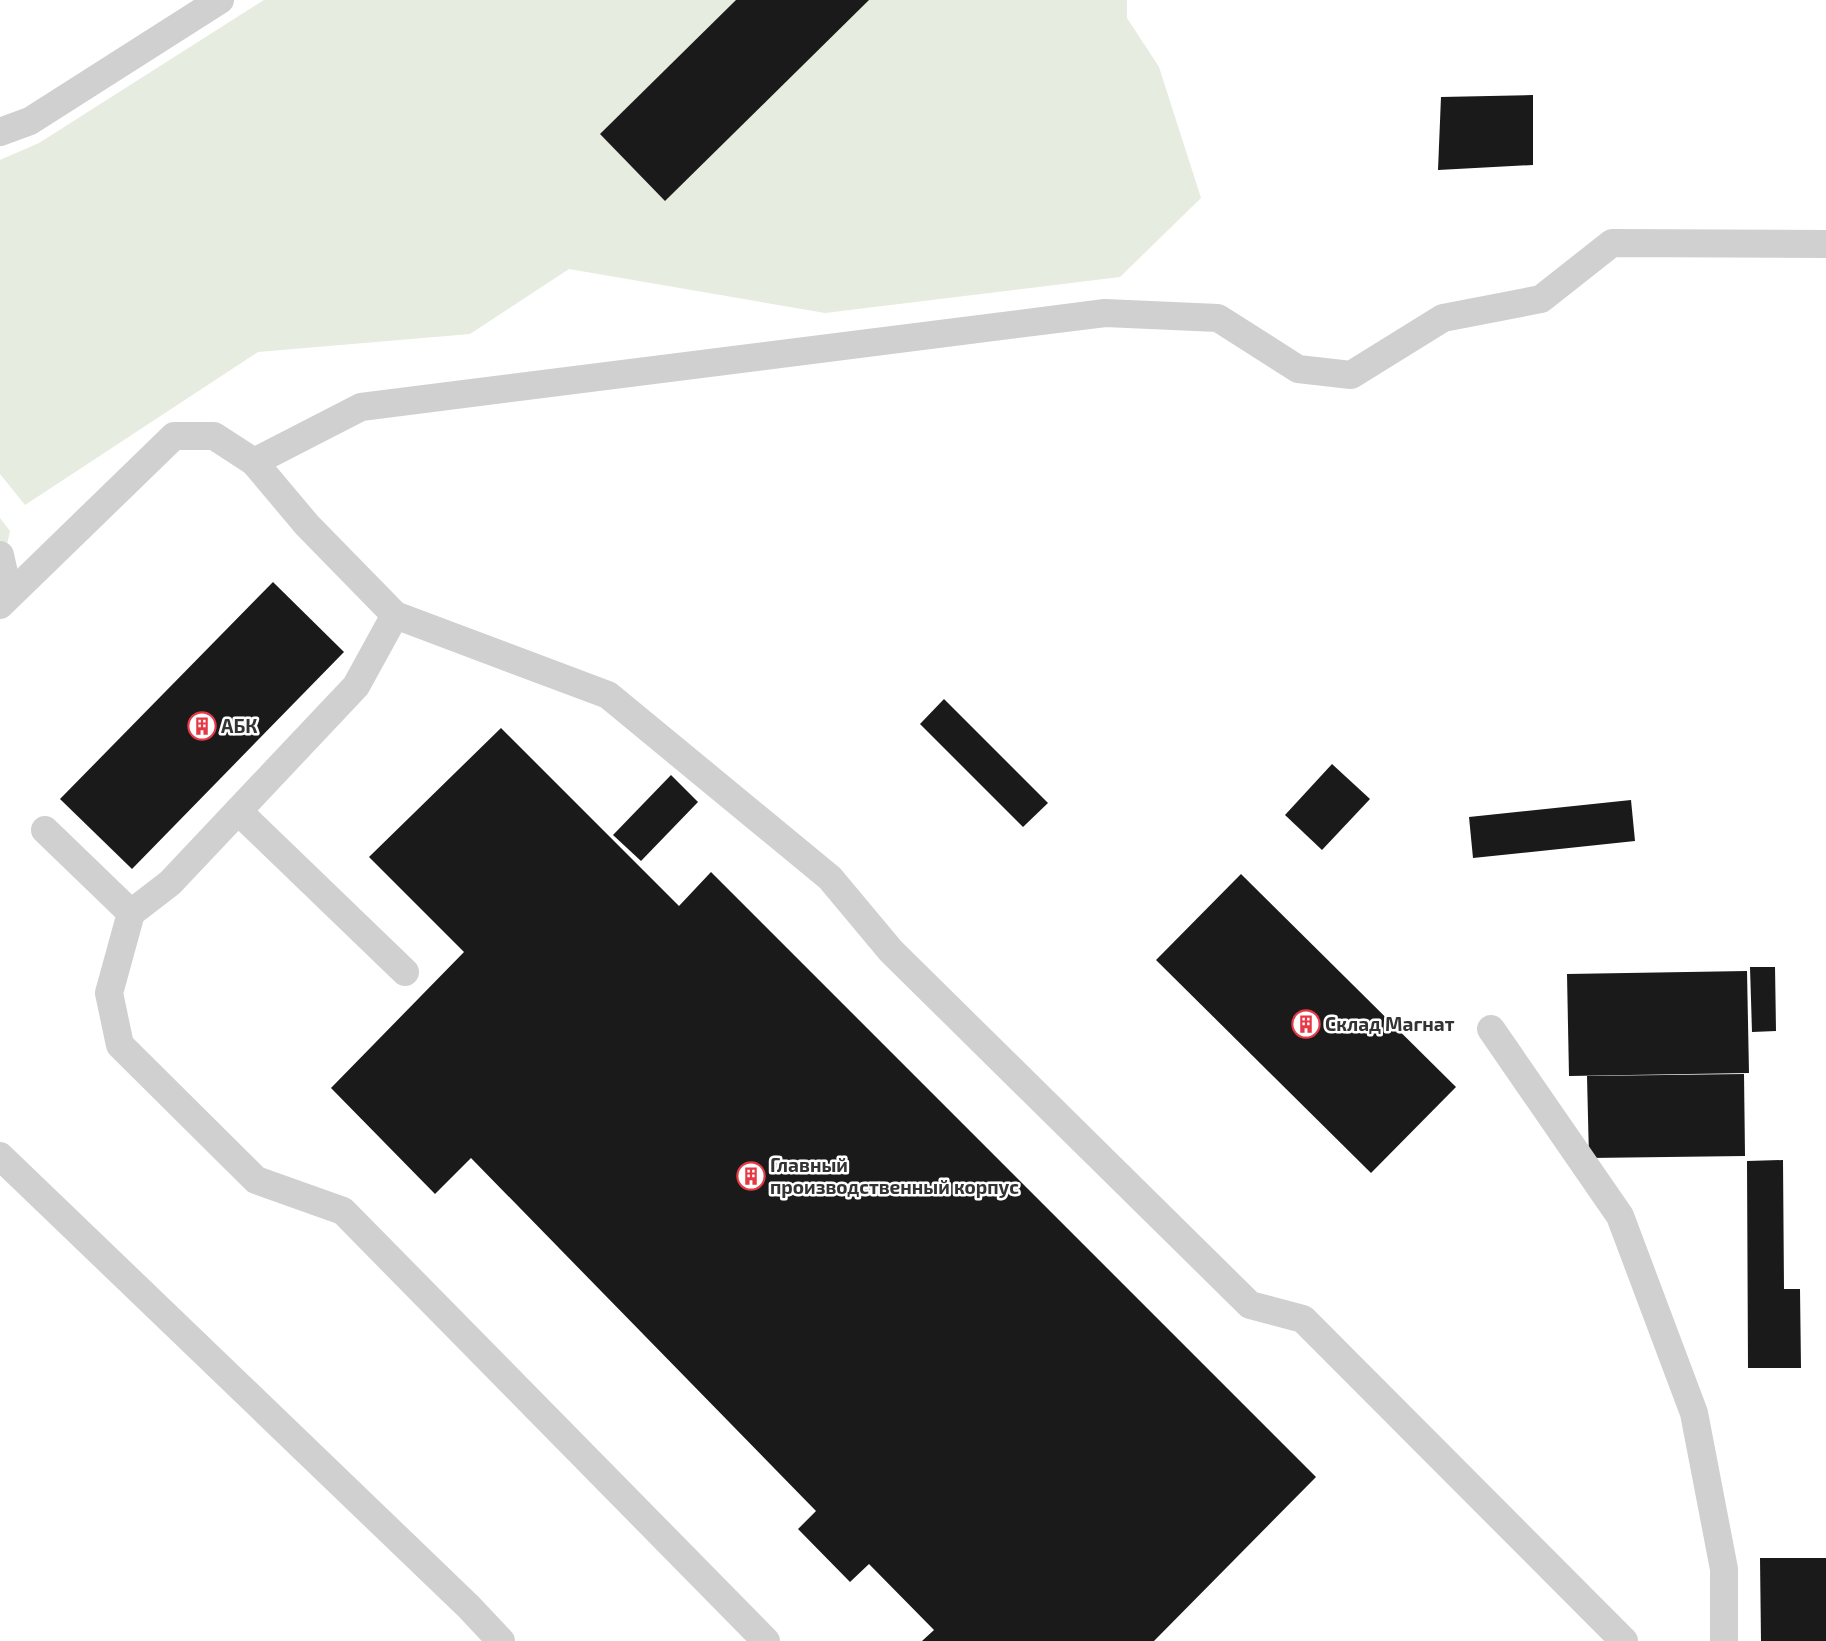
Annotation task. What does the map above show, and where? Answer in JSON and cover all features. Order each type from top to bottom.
[{"type":"street","points":[[0,132],[30,121],[220,0]]},
{"type":"street","points":[[254,462],[361,407],[1105,313],[1218,318],[1298,369],[1351,375],[1443,318],[1541,299],[1612,243],[1826,244]]},
{"type":"street","points":[[5,600],[174,436],[214,436],[254,462],[307,525],[396,615],[608,695],[830,878],[891,951],[1250,1305],[1303,1319],[1624,1641]]},
{"type":"street","points":[[0,555],[5,600]]},
{"type":"street","points":[[396,615],[356,686],[170,883],[131,913],[109,993],[120,1044],[256,1180],[343,1211],[766,1641]]},
{"type":"street","points":[[238,812],[405,972]]},
{"type":"street","points":[[45,830],[131,913]]},
{"type":"street","points":[[1491,1029],[1620,1216],[1694,1413],[1724,1569],[1724,1641]]},
{"type":"street","points":[[0,1156],[455,1594],[501,1641]]},
{"type":"shaded area","points":[[264,0],[1127,0],[1127,18],[1159,67],[1201,198],[1120,277],[825,313],[569,269],[470,334],[258,352],[25,505],[0,474],[0,160],[39,143]]},
{"type":"shaded area","points":[[0,518],[10,531],[0,576]]},
{"type":"building","points":[[736,0],[869,0],[665,201],[600,134]]},
{"type":"building","points":[[1533,95],[1533,165],[1438,170],[1441,97]]},
{"type":"building","name":"АБК","points":[[273,582],[344,652],[132,869],[60,799]]},
{"type":"building","points":[[944,699],[1048,803],[1023,827],[920,724]]},
{"type":"building","name":"Главный производственный корпус","points":[[501,728],[679,906],[711,872],[1316,1477],[1154,1641],[922,1641],[934,1630],[869,1564],[850,1582],[798,1529],[816,1511],[471,1158],[435,1194],[331,1088],[464,952],[369,857]]},
{"type":"building","points":[[1332,764],[1370,799],[1322,850],[1285,815]]},
{"type":"building","points":[[671,775],[698,802],[641,861],[613,835]]},
{"type":"building","points":[[1631,800],[1635,841],[1473,858],[1469,817]]},
{"type":"building","name":"Склад Магнат","points":[[1241,874],[1456,1087],[1371,1173],[1156,960]]},
{"type":"building","points":[[1750,967],[1775,967],[1776,1031],[1752,1032]]},
{"type":"building","points":[[1747,971],[1749,1073],[1569,1076],[1567,974]]},
{"type":"building","points":[[1744,1074],[1745,1156],[1589,1158],[1587,1076]]},
{"type":"building","points":[[1783,1160],[1784,1289],[1800,1289],[1801,1368],[1748,1368],[1747,1161]]},
{"type":"building","points":[[1760,1558],[1826,1558],[1826,1641],[1761,1641]]},
{"type":"place","name":"АБК","points":[[202,726]]},
{"type":"place","name":"Склад Магнат","points":[[1306,1024]]},
{"type":"place","name":"Главный производственный корпус","points":[[751,1176]]}]
